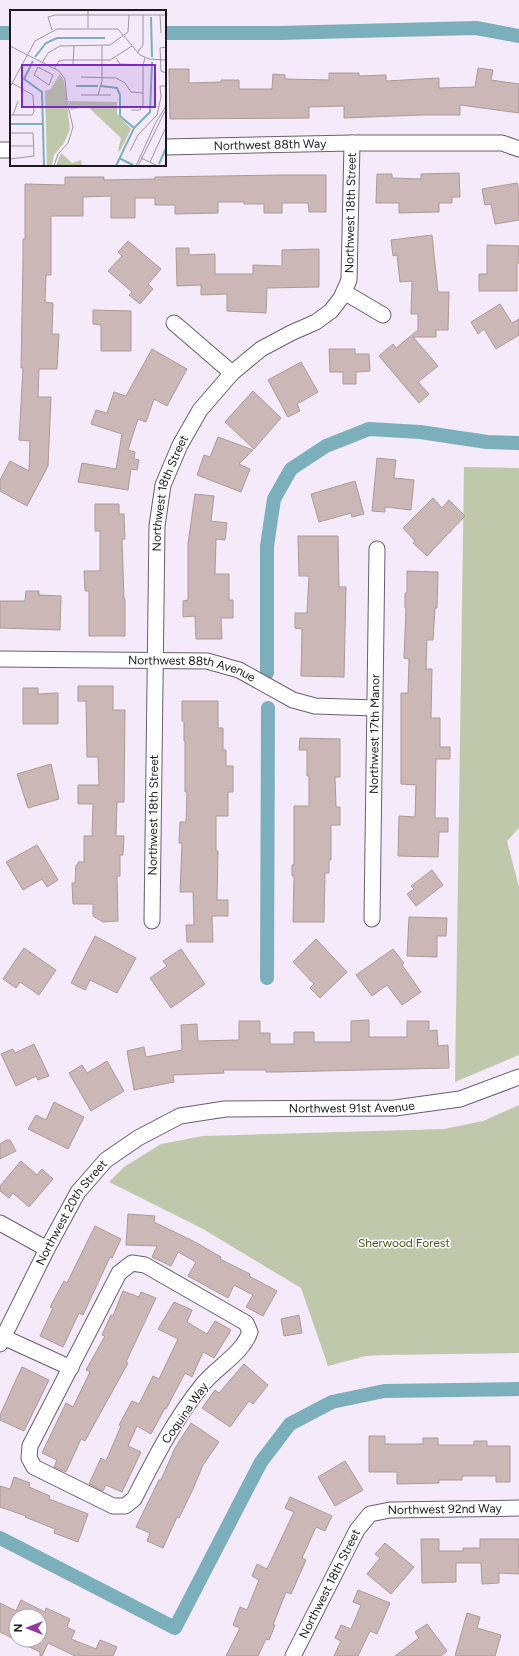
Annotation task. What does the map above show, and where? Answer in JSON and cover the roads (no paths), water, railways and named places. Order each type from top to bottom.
[{"type":"street","name":"Northwest 88th Way","points":[[166,147],[352,144],[502,144],[519,149]]},
{"type":"street","name":"Northwest 18th Street","points":[[152,921],[157,526],[163,485],[180,445],[200,410],[232,373],[261,349],[316,322],[331,311],[341,298],[349,280],[352,144]]},
{"type":"street","points":[[344,292],[383,315]]},
{"type":"street","points":[[174,323],[232,373]]},
{"type":"street","name":"Northwest 17th Manor","points":[[372,919],[376,549]]},
{"type":"street","name":"Northwest 88th Avenue","points":[[0,659],[207,661],[239,670],[293,700],[316,706],[375,708]]},
{"type":"street","name":"Northwest 91st Avenue","points":[[180,1116],[225,1109],[395,1108],[460,1099],[519,1076]]},
{"type":"street","name":"Northwest 20th Street","points":[[2,1341],[47,1249],[78,1192],[106,1160],[138,1138],[180,1116]]},
{"type":"street","points":[[0,1223],[47,1249]]},
{"type":"street","name":"Coquina Way","points":[[132,1263],[145,1264],[226,1311],[246,1323],[250,1332],[246,1342],[204,1383],[169,1432],[134,1499],[125,1506],[113,1506],[34,1467],[29,1458],[30,1446],[70,1368],[119,1273],[132,1263]]},
{"type":"street","points":[[2,1341],[70,1368]]},
{"type":"street","name":"Northwest 92nd Way","points":[[370,1514],[390,1510],[519,1508]]},
{"type":"street","name":"Northwest 18th Street","points":[[294,1656],[356,1530],[370,1514]]},
{"type":"waterway","points":[[166,33],[279,33],[476,28],[519,36]]},
{"type":"waterway","points":[[0,33],[10,33]]},
{"type":"waterway","points":[[267,673],[267,546],[274,499],[291,469],[326,446],[369,429],[420,432],[487,442],[519,443]]},
{"type":"waterway","points":[[267,978],[268,708]]},
{"type":"waterway","points":[[0,1538],[175,1628],[261,1462],[290,1424],[332,1402],[384,1391],[519,1389]]},
{"type":"park label","name":"Sherwood Forest","points":[[404,1243]]}]
